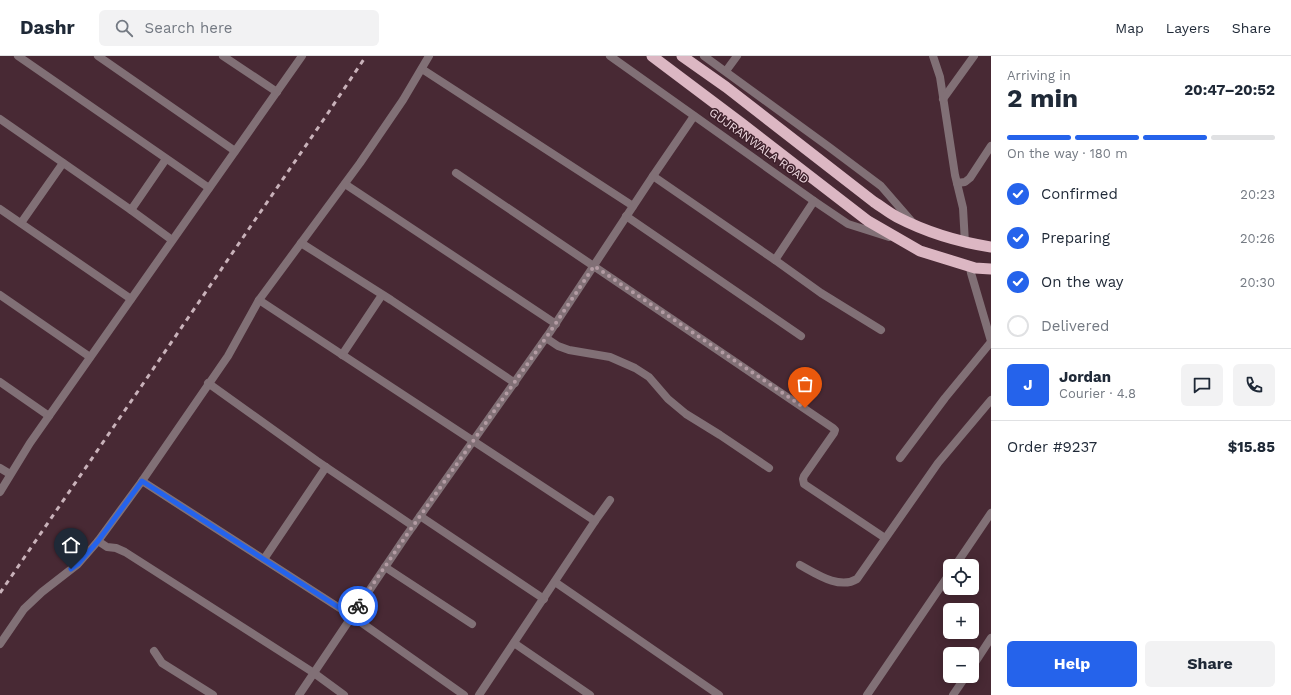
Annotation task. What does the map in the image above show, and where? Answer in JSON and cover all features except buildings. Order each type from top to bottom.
[{"type":"highway","name":"GUJRANWALA ROAD","points":[[652,56],[868,221],[920,251],[976,268],[991,268]]},
{"type":"highway","name":"GUJRANWALA ROAD","points":[[682,56],[726,87],[874,202],[897,217],[916,226],[965,243],[991,247]]},
{"type":"street","points":[[18,56],[209,188]]},
{"type":"street","points":[[98,56],[235,151]]},
{"type":"street","points":[[223,56],[276,92]]},
{"type":"street","points":[[0,492],[10,474],[49,416],[302,56]]},
{"type":"street","points":[[0,644],[24,609],[42,592],[78,564],[98,541],[142,481],[238,340],[248,318],[259,300],[345,184],[404,100],[429,56]]},
{"type":"street","name":"GUJRANWALA ROAD","points":[[610,56],[848,224],[901,241]]},
{"type":"street","name":"GUJRANWALA ROAD","points":[[704,56],[881,186],[916,226]]},
{"type":"street","points":[[726,71],[737,56]]},
{"type":"street","points":[[933,56],[940,78],[962,208],[965,243]]},
{"type":"street","points":[[943,99],[974,56]]},
{"type":"street","points":[[422,69],[633,206]]},
{"type":"street","points":[[299,695],[385,566],[556,324],[626,216],[694,116]]},
{"type":"street","points":[[0,120],[172,240]]},
{"type":"street","points":[[957,183],[965,182],[970,178],[991,146]]},
{"type":"street","points":[[131,210],[166,159]]},
{"type":"street","points":[[21,223],[63,163]]},
{"type":"street","points":[[456,173],[833,428],[834,433],[804,476],[804,484],[885,538]]},
{"type":"street","points":[[653,176],[821,293],[881,330]]},
{"type":"street","points":[[345,184],[556,324]]},
{"type":"street","points":[[775,260],[814,201]]},
{"type":"street","points":[[0,209],[131,299]]},
{"type":"street","points":[[626,216],[801,336]]},
{"type":"street","points":[[302,243],[514,383]]},
{"type":"street","points":[[900,458],[991,342],[970,266]]},
{"type":"street","points":[[0,295],[90,358]]},
{"type":"street","points":[[342,355],[382,295]]},
{"type":"street","points":[[259,300],[595,521]]},
{"type":"street","points":[[546,338],[558,346],[569,350],[610,357],[635,368],[649,377],[668,399],[686,414],[769,468]]},
{"type":"street","points":[[0,382],[49,416]]},
{"type":"street","points":[[208,383],[326,467],[413,526]]},
{"type":"street","points":[[800,564],[830,580],[852,582],[857,579],[938,463],[991,400]]},
{"type":"street","points":[[264,559],[326,467]]},
{"type":"street","points":[[0,468],[10,474]]},
{"type":"street","points":[[142,481],[352,616],[464,695]]},
{"type":"street","points":[[479,695],[610,500]]},
{"type":"street","points":[[960,559],[991,513]]},
{"type":"street","points":[[420,516],[544,599]]},
{"type":"street","points":[[98,541],[107,547],[116,548],[125,552],[314,673],[344,695]]},
{"type":"street","points":[[385,566],[472,624]]},
{"type":"street","points":[[554,582],[719,695]]},
{"type":"street","points":[[867,695],[943,583]]},
{"type":"street","points":[[979,656],[991,638]]},
{"type":"street","points":[[514,643],[590,695]]},
{"type":"street","points":[[154,651],[162,663],[212,695]]},
{"type":"street","points":[[953,695],[961,683]]},
{"type":"railway","points":[[0,593],[366,56]]},
{"type":"way so far","points":[[358,606],[550,332],[594,266],[805,408]]},
{"type":"route","points":[[71,569],[78,564],[98,541],[142,481],[352,616],[358,606]]}]
